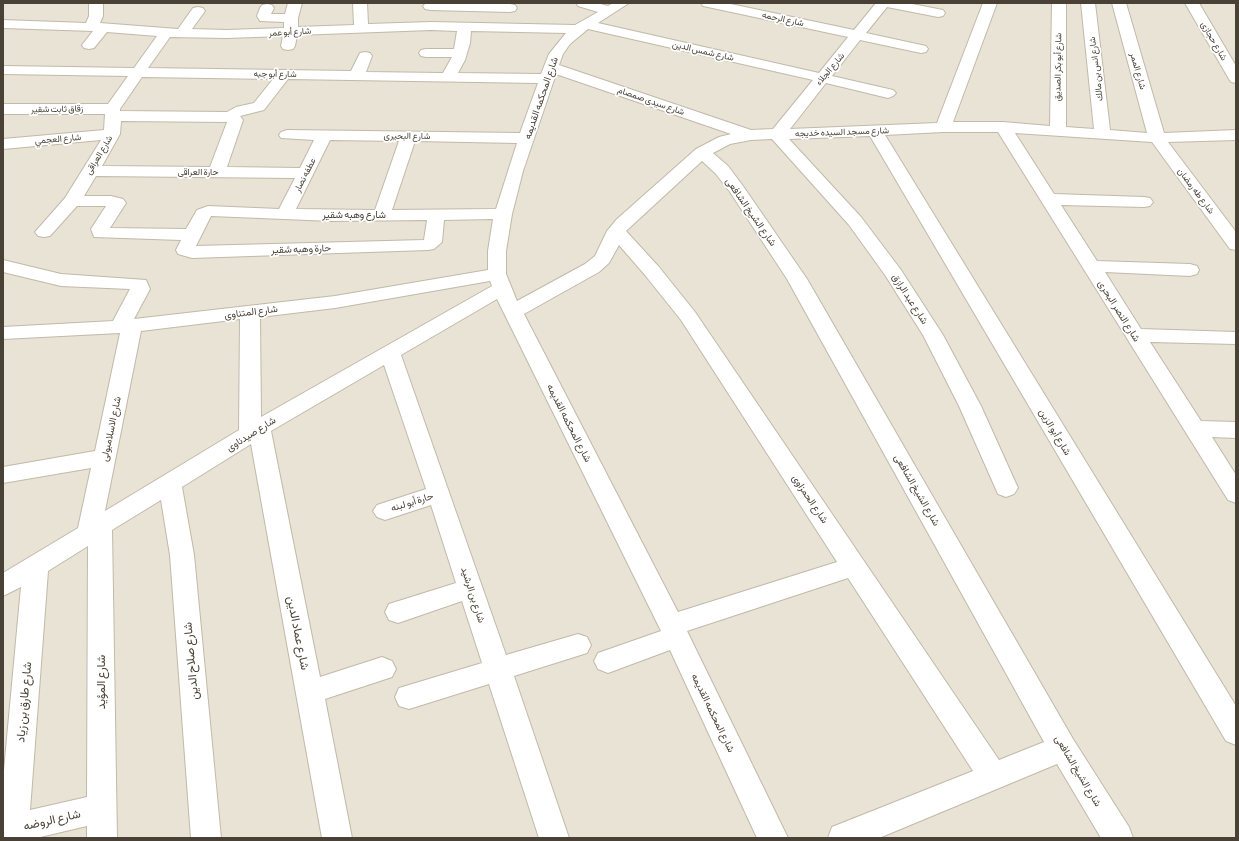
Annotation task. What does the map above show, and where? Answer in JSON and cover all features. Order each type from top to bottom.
[{"type":"street","points":[[89,45],[97,27],[96,3]]},
{"type":"street","points":[[287,47],[295,3]]},
{"type":"street","points":[[360,3],[361,28]]},
{"type":"street","name":"شارع الرحمه","points":[[708,3],[921,49]]},
{"type":"street","name":"شارع الجلاء","points":[[777,135],[883,3]]},
{"type":"street","points":[[887,3],[938,13]]},
{"type":"street","points":[[943,127],[990,3]]},
{"type":"street","name":"شارع أبو بكر الصديق","points":[[1058,131],[1059,3]]},
{"type":"street","name":"شارع انس بن مالك","points":[[1088,3],[1103,134]]},
{"type":"street","name":"شارع الممر","points":[[1119,3],[1157,138]]},
{"type":"street","name":"شارع حجازى","points":[[1192,3],[1236,79]]},
{"type":"street","points":[[431,26],[429,4],[510,8]]},
{"type":"street","name":"شارع المحكمه القديمه","points":[[614,7],[582,19],[556,54],[548,73],[515,171],[503,214],[497,251],[500,281],[673,631],[773,838]]},
{"type":"street","points":[[267,8],[264,16],[265,18],[291,25]]},
{"type":"street","points":[[182,33],[198,11]]},
{"type":"street","name":"شارع أبو عمر","points":[[3,24],[97,27],[182,33],[291,25],[361,28],[431,26],[464,27],[582,19]]},
{"type":"street","name":"شارع شمس الدين","points":[[582,19],[888,93]]},
{"type":"street","points":[[45,40],[54,26]]},
{"type":"street","points":[[448,77],[460,54],[463,43],[464,27]]},
{"type":"street","points":[[112,113],[137,72],[166,33]]},
{"type":"street","points":[[426,53],[460,54]]},
{"type":"street","points":[[357,75],[365,56]]},
{"type":"street","name":"شارع أبو جبه","points":[[3,70],[448,77],[548,73]]},
{"type":"street","name":"شارع سيدى صمصام","points":[[548,73],[751,135]]},
{"type":"street","points":[[217,172],[235,120],[232,117],[234,113],[241,110],[257,108],[261,105],[284,74]]},
{"type":"street","name":"زقاق ثابت شقير","points":[[3,109],[232,117]]},
{"type":"street","name":"شارع العراقى","points":[[44,232],[72,200],[112,134],[112,113]]},
{"type":"street","name":"شارع مسجد السيده خديجه","points":[[514,311],[592,268],[602,259],[616,231],[702,152],[725,140],[751,135],[875,132],[943,127],[1002,127],[1157,138],[1236,135]]},
{"type":"street","name":"شارع النصر البحرى","points":[[1002,127],[1236,494]]},
{"type":"street","name":"شارع أبو الزين","points":[[875,132],[1236,732]]},
{"type":"street","name":"شارع العجمي","points":[[3,144],[112,134]]},
{"type":"street","name":"شارع البحيرى","points":[[287,135],[526,138]]},
{"type":"street","name":"عطفه نصار","points":[[284,214],[325,135]]},
{"type":"street","name":"شارع عبد الرازق","points":[[777,135],[855,222],[894,274],[933,335],[970,406],[1006,488]]},
{"type":"street","points":[[382,215],[409,136]]},
{"type":"street","name":"شارع طه رمضان","points":[[1157,138],[1236,244]]},
{"type":"street","name":"شارع الشيخ الشافعى","points":[[702,152],[722,170],[737,190],[797,279],[1064,748],[1118,838]]},
{"type":"street","name":"حارة العراقى","points":[[90,171],[306,173]]},
{"type":"street","points":[[1048,199],[1144,202]]},
{"type":"street","points":[[72,200],[111,201],[117,203],[100,229],[100,233],[191,235]]},
{"type":"street","name":"شارع وهبه شقير","points":[[205,212],[382,215],[503,214]]},
{"type":"street","name":"حارة وهبه شقير","points":[[205,212],[184,250],[187,252],[428,245],[433,242],[436,215]]},
{"type":"street","name":"شارع الحمزاوى","points":[[616,231],[652,271],[688,316],[855,566],[992,776]]},
{"type":"street","name":"شارع الاسلامبولى","points":[[3,266],[61,280],[139,284],[140,289],[126,326],[95,529]]},
{"type":"street","points":[[1091,266],[1190,270]]},
{"type":"street","name":"شارع المتناوى","points":[[3,333],[64,331],[126,326],[500,281]]},
{"type":"street","name":"شارع صيدناوى","points":[[3,586],[255,430],[390,352],[500,281]]},
{"type":"street","name":"شارع عماد الدين","points":[[250,312],[255,430],[310,692],[337,838]]},
{"type":"street","points":[[1135,336],[1236,338]]},
{"type":"street","name":"شارع بن الرشيد","points":[[390,352],[471,588],[554,838]]},
{"type":"street","points":[[1195,429],[1236,430]]},
{"type":"street","points":[[3,475],[105,457]]},
{"type":"street","name":"شارع صلاح الدين","points":[[170,484],[182,555],[206,838]]},
{"type":"street","name":"حارة أبو لبنه","points":[[385,511],[439,494]]},
{"type":"street","name":"شارع المؤيد","points":[[95,529],[102,838]]},
{"type":"street","name":"شارع طارق بن زياد","points":[[10,833],[36,566]]},
{"type":"street","points":[[608,661],[673,631],[855,566]]},
{"type":"street","points":[[398,612],[471,588]]},
{"type":"street","points":[[409,697],[578,645]]},
{"type":"street","points":[[310,692],[382,669]]},
{"type":"street","points":[[843,838],[992,776],[1064,748]]},
{"type":"street","name":"شارع الروضه","points":[[10,833],[102,808]]},
{"type":"shaded area","points":[[3,3],[1236,3],[1236,838],[3,838]]}]
